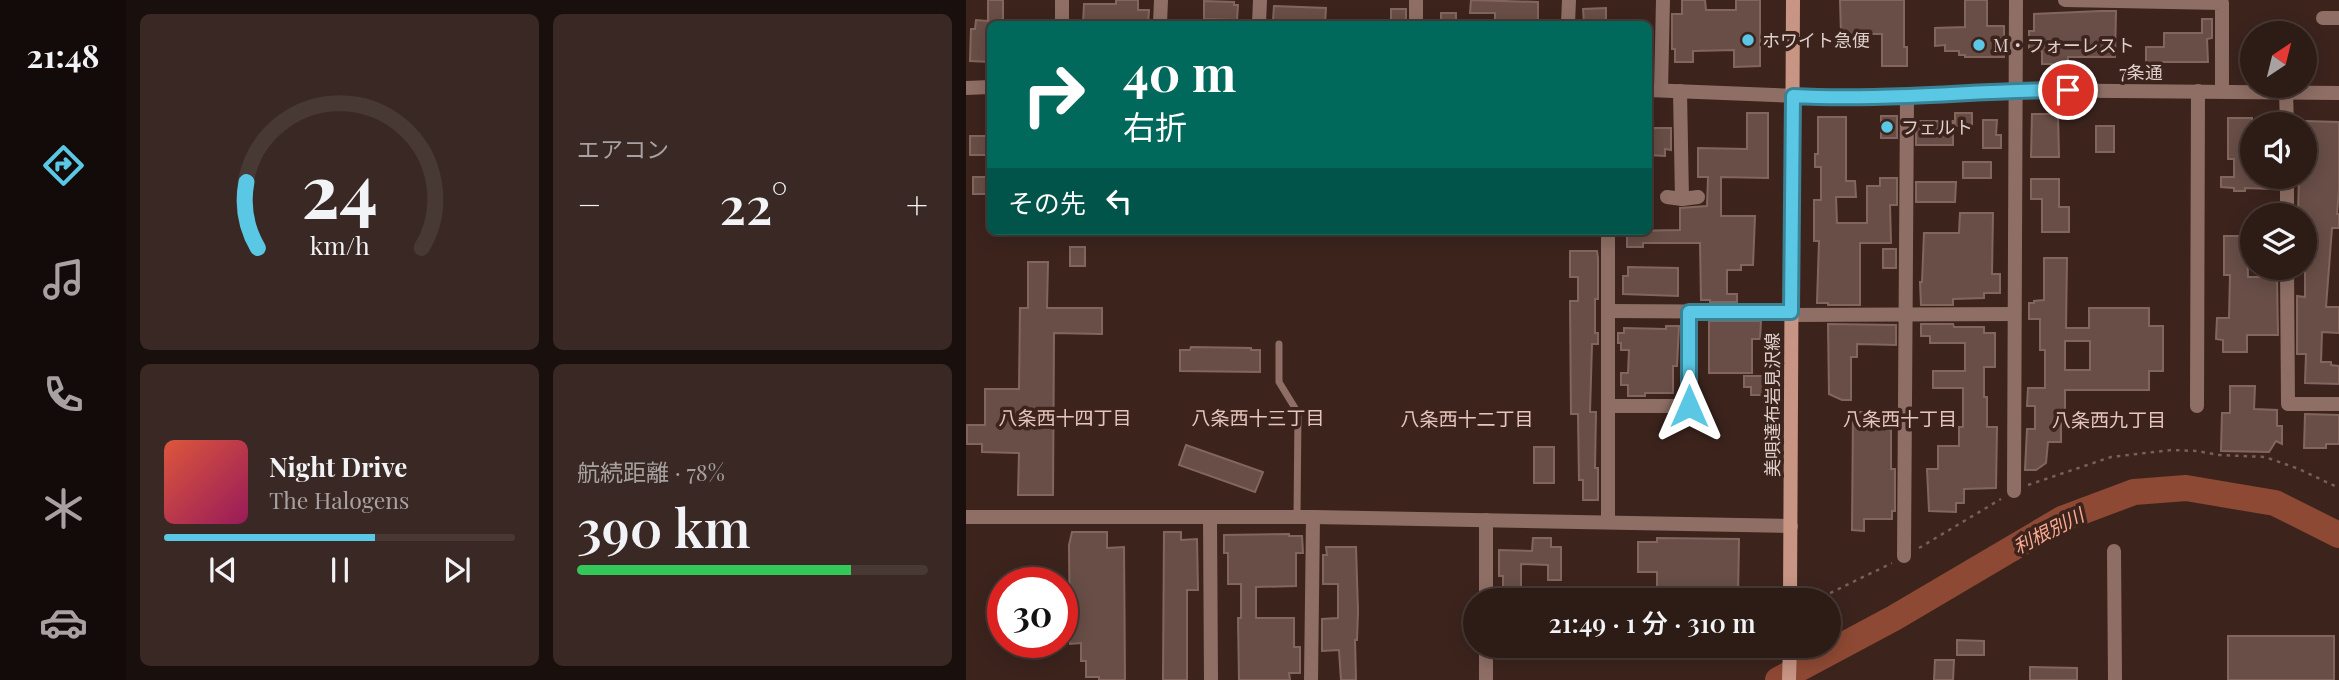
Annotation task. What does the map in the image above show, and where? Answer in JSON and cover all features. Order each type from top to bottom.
[{"type":"main road","name":"美唄達布岩見沢線","points":[[1790,588],[1793,0]]},
{"type":"main road","points":[[1789,680],[1790,658]]},
{"type":"street","points":[[1062,0],[1062,21]]},
{"type":"street","points":[[1160,21],[1161,0]]},
{"type":"street","points":[[1259,0],[1259,21]]},
{"type":"street","points":[[1416,0],[1416,21]]},
{"type":"street","points":[[1568,21],[1569,0]]},
{"type":"street","points":[[1655,90],[1663,0]]},
{"type":"street","points":[[2014,491],[2016,0]]},
{"type":"street","points":[[2065,0],[2222,4],[2222,92]]},
{"type":"street","points":[[2322,18],[2339,18]]},
{"type":"street","points":[[966,88],[987,87]]},
{"type":"street","name":"7条通","points":[[1655,90],[1793,96],[1907,97],[2016,90],[2240,92]]},
{"type":"street","points":[[1680,90],[1674,198],[1698,197]]},
{"type":"street","points":[[2197,406],[2198,91]]},
{"type":"street","name":"7条通","points":[[2317,93],[2339,93]]},
{"type":"street","points":[[1904,556],[1907,97]]},
{"type":"street","points":[[1608,235],[1608,522]]},
{"type":"street","points":[[2287,280],[2288,404],[2339,404]]},
{"type":"street","points":[[1609,311],[2014,314]]},
{"type":"street","points":[[1609,406],[1689,406],[1689,312]]},
{"type":"street","points":[[966,517],[1313,517],[1791,526]]},
{"type":"street","points":[[1311,680],[1313,517]]},
{"type":"street","points":[[1210,519],[1211,680]]},
{"type":"street","points":[[1486,520],[1486,588]]},
{"type":"street","points":[[2114,551],[2115,680]]},
{"type":"street","points":[[1486,658],[1486,680]]},
{"type":"lane","points":[[1279,344],[1279,382],[1298,413],[1297,517]]},
{"type":"path","points":[[1840,588],[1904,556],[2014,491],[2055,474],[2111,457],[2171,450],[2265,457],[2339,488]]},
{"type":"building","points":[[988,0],[1003,0],[1003,21],[988,21]]},
{"type":"building","points":[[1116,0],[1138,0],[1138,10],[1149,10],[1148,21],[1083,21],[1084,4],[1116,4]]},
{"type":"building","points":[[1471,0],[1538,2],[1538,21],[1495,21],[1495,13],[1470,13]]},
{"type":"building","points":[[1682,0],[1705,0],[1706,10],[1736,10],[1736,0],[1760,0],[1760,66],[1734,67],[1734,50],[1693,51],[1693,62],[1675,62],[1675,49],[1672,49],[1672,14],[1682,14]]},
{"type":"building","points":[[1840,0],[1904,0],[1904,47],[1907,47],[1907,66],[1882,66],[1882,34],[1841,34]]},
{"type":"building","points":[[1965,0],[1987,0],[1987,26],[2004,26],[2004,57],[1965,57],[1959,55],[1959,51],[1945,51],[1945,45],[1935,46],[1935,28],[1965,27]]},
{"type":"building","points":[[1204,1],[1234,2],[1234,5],[1238,5],[1237,20],[1204,19]]},
{"type":"building","points":[[1274,6],[1326,8],[1325,21],[1273,20]]},
{"type":"building","points":[[1606,8],[1606,21],[1584,21],[1583,9]]},
{"type":"building","points":[[1391,9],[1406,9],[1406,21],[1391,21]]},
{"type":"building","points":[[2116,11],[2115,57],[2068,57],[2068,64],[2042,64],[2042,51],[2029,51],[2029,31],[2034,31],[2034,14]]},
{"type":"building","points":[[1441,13],[1456,13],[1456,21],[1441,21]]},
{"type":"building","points":[[2202,19],[2212,19],[2212,38],[2207,39],[2208,62],[2161,62],[2161,70],[2146,70],[2146,47],[2164,47],[2164,33],[2202,33]]},
{"type":"building","points":[[976,20],[988,21],[987,62],[970,61],[971,29],[975,29]]},
{"type":"building","points":[[1747,113],[1768,113],[1768,178],[1721,177],[1721,216],[1755,216],[1753,265],[1741,265],[1741,270],[1727,270],[1727,294],[1737,294],[1737,302],[1701,300],[1700,243],[1643,243],[1643,247],[1627,247],[1627,235],[1652,235],[1652,231],[1680,230],[1680,208],[1707,206],[1708,177],[1698,177],[1698,148],[1747,149]]},
{"type":"building","points":[[1955,113],[1972,113],[1972,126],[1955,126]]},
{"type":"building","points":[[2032,114],[2058,114],[2059,157],[2031,157]]},
{"type":"building","points":[[1881,116],[1897,116],[1897,138],[1881,138]]},
{"type":"building","points":[[1818,117],[1846,117],[1846,181],[1855,181],[1856,197],[1836,197],[1837,223],[1867,223],[1867,186],[1880,186],[1880,178],[1897,178],[1897,205],[1890,205],[1891,243],[1860,243],[1860,305],[1817,303],[1819,241],[1814,241],[1814,200],[1821,200],[1821,167],[1815,167],[1815,154],[1818,154]]},
{"type":"building","points":[[2228,118],[2240,118],[2240,189],[2245,191],[2221,187],[2221,177],[2234,177],[2234,159],[2228,159]]},
{"type":"building","points":[[1983,120],[1997,120],[1996,135],[2001,135],[2001,148],[1983,148]]},
{"type":"building","points":[[1916,121],[1953,121],[1953,145],[1916,145]]},
{"type":"building","points":[[2317,121],[2339,122],[2339,228],[2332,228],[2326,307],[2339,307],[2339,333],[2322,332],[2321,362],[2331,362],[2331,365],[2339,366],[2339,384],[2305,383],[2306,354],[2297,354],[2297,296],[2305,297],[2305,280],[2317,280],[2317,203],[2298,203],[2299,189],[2317,189]]},
{"type":"building","points":[[2096,126],[2114,126],[2114,152],[2096,152]]},
{"type":"building","points":[[1652,128],[1671,128],[1671,150],[1665,149],[1665,156],[1652,155]]},
{"type":"building","points":[[970,136],[987,136],[987,155],[970,155]]},
{"type":"building","points":[[1963,162],[1991,162],[1991,178],[1963,178]]},
{"type":"building","points":[[973,177],[987,177],[987,194],[973,194]]},
{"type":"building","points":[[2031,179],[2059,179],[2059,207],[2069,207],[2069,232],[2042,232],[2042,199],[2031,199]]},
{"type":"building","points":[[1916,182],[1956,182],[1955,202],[1916,202]]},
{"type":"building","points":[[1960,213],[1993,213],[1992,274],[2000,274],[2000,293],[1984,293],[1984,298],[1953,299],[1953,305],[1921,305],[1924,233],[1959,233]]},
{"type":"building","points":[[2224,236],[2240,236],[2240,280],[2277,280],[2278,335],[2247,335],[2247,352],[2223,352],[2223,340],[2216,339],[2217,318],[2229,318],[2230,275],[2224,275]]},
{"type":"building","points":[[1070,247],[1085,247],[1085,266],[1070,266]]},
{"type":"building","points":[[1883,249],[1896,249],[1896,268],[1883,268]]},
{"type":"building","points":[[1570,251],[1597,251],[1598,258],[1595,333],[1598,333],[1598,344],[1592,344],[1590,412],[1596,412],[1595,468],[1598,468],[1598,500],[1583,500],[1583,480],[1579,480],[1578,414],[1571,414],[1570,301],[1578,301],[1578,277],[1570,277]]},
{"type":"building","points":[[2044,258],[2067,258],[2066,328],[2089,328],[2089,308],[2149,308],[2149,326],[2163,326],[2163,371],[2149,371],[2149,390],[2065,390],[2065,423],[2061,423],[2061,442],[2048,442],[2046,463],[2036,470],[2025,470],[2027,429],[2035,429],[2035,406],[2027,406],[2028,388],[2045,388],[2045,350],[2040,350],[2040,319],[2029,319],[2029,303],[2044,300]],"holes":[[[2065,341],[2090,341],[2090,370],[2065,370]]]},
{"type":"building","points":[[1028,262],[1048,262],[1047,308],[1102,308],[1102,334],[1054,333],[1053,495],[1018,495],[1019,453],[982,452],[982,444],[967,444],[967,425],[985,425],[985,389],[1019,389],[1020,308],[1028,308]]},
{"type":"building","points":[[1628,267],[1678,268],[1678,296],[1623,294],[1623,276],[1628,276]]},
{"type":"building","points":[[1709,321],[1761,321],[1760,339],[1752,339],[1752,373],[1709,373]]},
{"type":"building","points":[[1828,324],[1896,325],[1896,345],[1857,344],[1857,357],[1851,357],[1851,400],[1842,400],[1829,394]]},
{"type":"building","points":[[1921,324],[1984,327],[1984,333],[1995,333],[1995,367],[1984,367],[1984,397],[1987,397],[1987,427],[1997,427],[1996,488],[1964,489],[1964,503],[1956,503],[1956,512],[1929,511],[1927,469],[1938,469],[1938,446],[1959,446],[1959,427],[1963,427],[1963,388],[1933,388],[1933,371],[1965,371],[1965,343],[1930,343],[1930,336],[1921,336]]},
{"type":"building","points":[[1666,326],[1679,326],[1677,366],[1673,366],[1673,393],[1628,396],[1628,385],[1621,385],[1621,373],[1628,373],[1629,350],[1621,350],[1618,333],[1624,333],[1624,328],[1666,329]]},
{"type":"building","points":[[1191,347],[1260,350],[1260,372],[1180,371],[1180,350],[1190,350]]},
{"type":"building","points":[[1744,376],[1766,376],[1766,395],[1751,395],[1751,387],[1744,387]]},
{"type":"building","points":[[2230,386],[2255,386],[2254,409],[2277,410],[2277,426],[2282,426],[2282,444],[2276,441],[2269,452],[2221,451],[2222,413],[2230,413]]},
{"type":"building","points":[[1853,412],[1868,412],[1868,421],[1891,421],[1891,469],[1895,469],[1895,511],[1892,511],[1892,519],[1864,519],[1864,531],[1852,530]]},
{"type":"building","points":[[2305,414],[2339,415],[2339,444],[2326,444],[2326,448],[2304,448]]},
{"type":"building","points":[[1186,445],[1263,472],[1255,492],[1179,465]]},
{"type":"building","points":[[1534,447],[1554,447],[1554,483],[1534,483]]},
{"type":"building","points":[[1072,532],[1107,532],[1107,548],[1124,547],[1125,680],[1086,677],[1086,661],[1081,661],[1081,643],[1078,643],[1078,567],[1069,567]]},
{"type":"building","points":[[1164,532],[1181,532],[1181,540],[1197,539],[1198,590],[1187,590],[1187,680],[1163,680]]},
{"type":"building","points":[[1224,535],[1302,536],[1303,553],[1296,553],[1296,586],[1256,587],[1256,618],[1294,618],[1294,647],[1300,647],[1300,673],[1289,673],[1290,680],[1239,680],[1238,618],[1241,618],[1241,584],[1228,584],[1228,553],[1224,553]]},
{"type":"building","points":[[1533,538],[1551,538],[1551,547],[1561,547],[1561,580],[1548,580],[1548,565],[1521,564],[1521,587],[1503,587],[1503,576],[1499,576],[1499,550],[1532,551]]},
{"type":"building","points":[[1657,538],[1739,539],[1738,588],[1657,588],[1657,572],[1638,572],[1638,542],[1657,542]]},
{"type":"building","points":[[1326,547],[1356,547],[1356,680],[1341,680],[1339,650],[1322,651],[1322,619],[1338,618],[1338,584],[1323,584],[1323,555],[1327,555]]},
{"type":"building","points":[[2228,636],[2334,636],[2334,680],[2228,680]]},
{"type":"building","points":[[1957,640],[1984,641],[1984,655],[1957,655]]},
{"type":"building","points":[[1935,660],[1954,660],[1953,680],[1934,680]]},
{"type":"building","points":[[2030,667],[2077,668],[2077,680],[2030,680]]},
{"type":"waterway","name":"利根別川","points":[[1778,680],[1894,618],[2062,519],[2134,492],[2186,488],[2275,503],[2339,535]]},
{"type":"place","name":"ホワイト急便","points":[[1748,40]]},
{"type":"place","name":"M・フォーレスト","points":[[1979,45]]},
{"type":"place","name":"フェルト","points":[[1887,127]]},
{"type":"district","name":"八条西十四丁目","points":[[1065,417]]},
{"type":"district","name":"八条西十三丁目","points":[[1258,417]]},
{"type":"district","name":"八条西十二丁目","points":[[1467,418]]},
{"type":"district","name":"八条西十丁目","points":[[1900,418]]},
{"type":"district","name":"八条西九丁目","points":[[2109,419]]},
{"type":"route","points":[[1689,406],[1689,312],[1791,312],[1793,96],[1907,97],[2016,90],[2068,90]]}]
